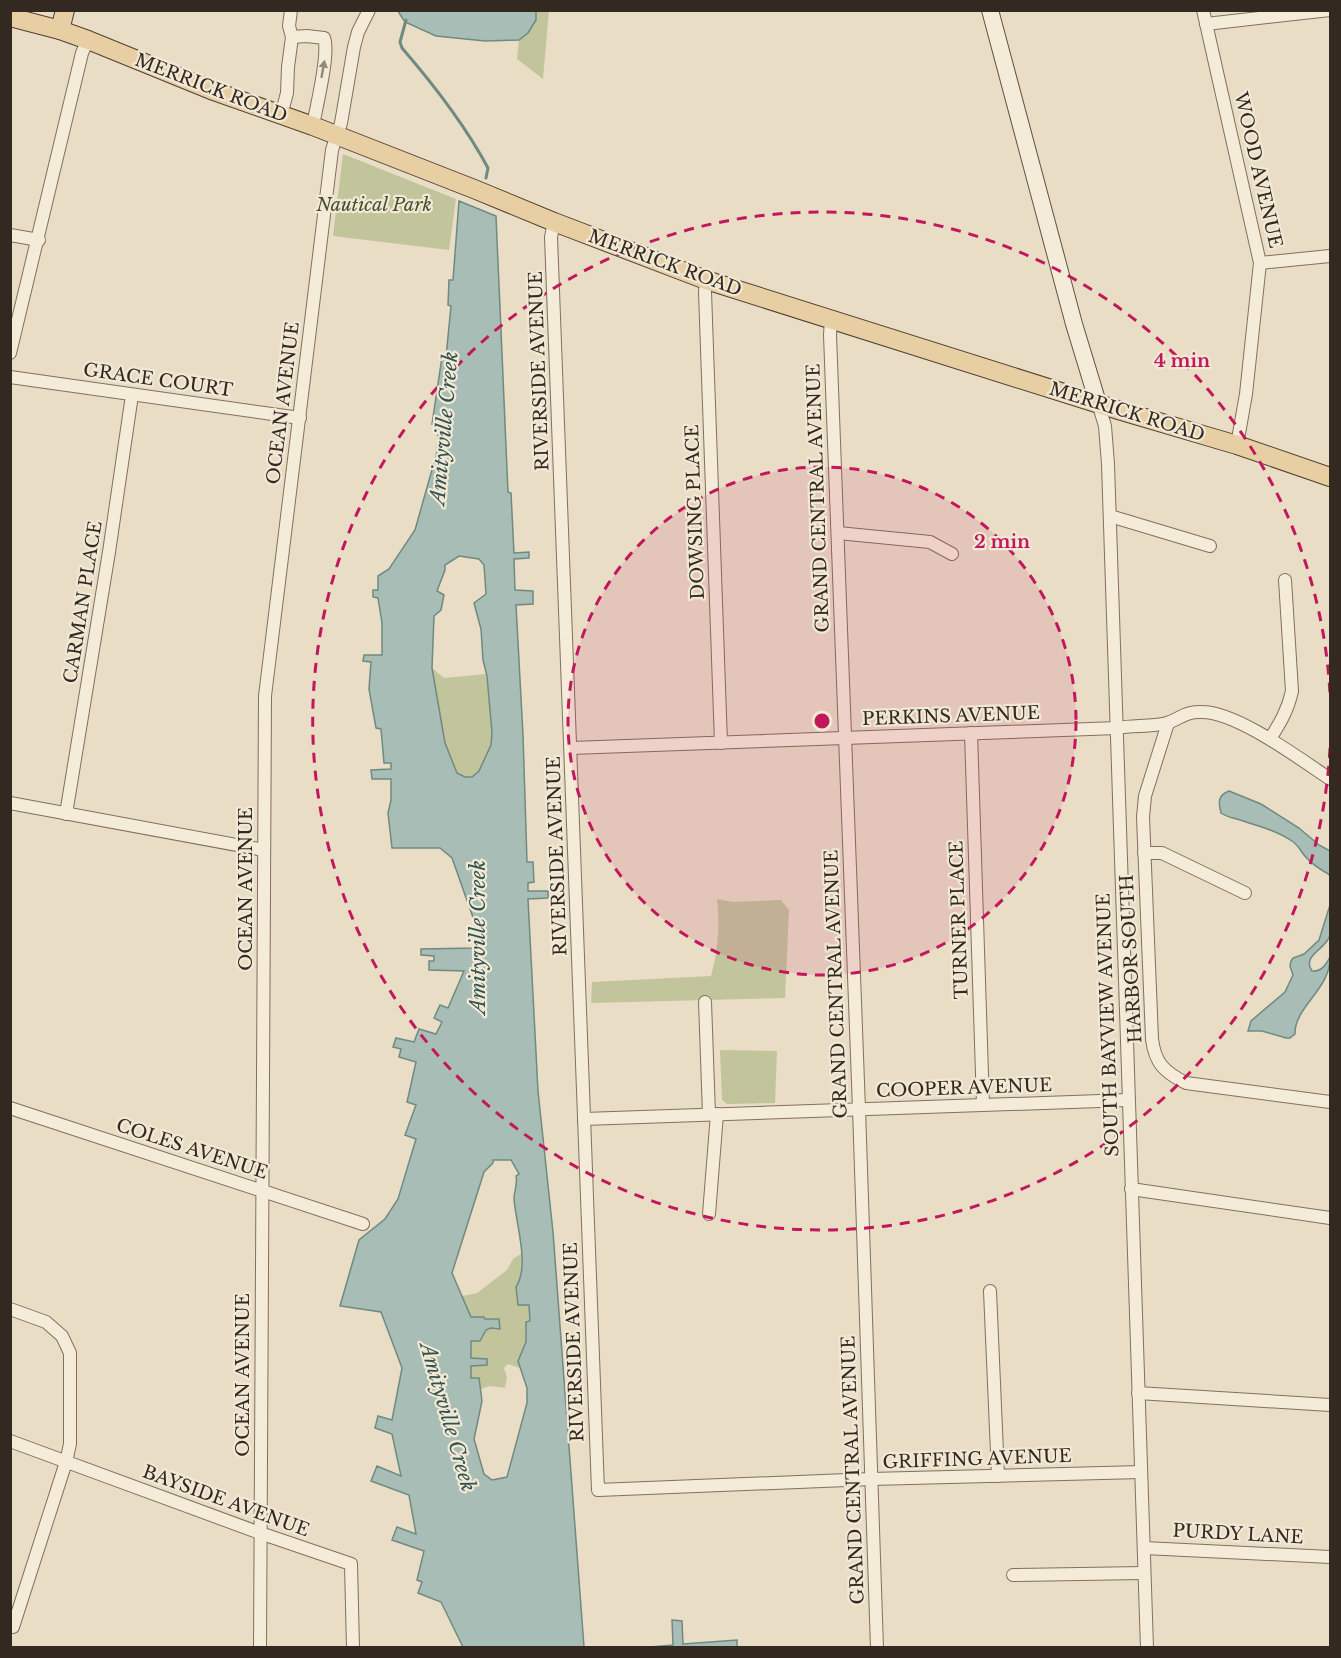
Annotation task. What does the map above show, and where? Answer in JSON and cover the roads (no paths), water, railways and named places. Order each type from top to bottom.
[{"type":"main road","points":[[60,30],[65,10]]},
{"type":"main road","points":[[990,10],[1074,324],[1098,403]]},
{"type":"main road","name":"MERRICK ROAD","points":[[10,17],[88,40],[203,87],[313,126],[706,280],[1237,445],[1330,477]]},
{"type":"street","points":[[281,115],[287,93],[292,37],[289,26],[291,10]]},
{"type":"street","name":"OCEAN AVENUE","points":[[260,1647],[265,696],[331,156],[341,123],[354,47],[358,32],[369,10]]},
{"type":"street","name":"WOOD AVENUE","points":[[1203,10],[1260,263],[1246,394],[1237,445]]},
{"type":"street","points":[[1206,24],[1328,11],[1330,24]]},
{"type":"street","points":[[292,37],[318,36],[324,38],[326,43],[313,126]]},
{"type":"street","points":[[10,353],[39,240],[81,57],[88,40]]},
{"type":"street","name":"RIVERSIDE AVENUE","points":[[554,222],[551,237],[598,1490]]},
{"type":"street","points":[[10,235],[39,240]]},
{"type":"street","points":[[1260,263],[1330,256]]},
{"type":"street","name":"DOWSING PLACE","points":[[706,280],[721,743]]},
{"type":"street","name":"GRAND CENTRAL AVENUE","points":[[831,320],[877,1647]]},
{"type":"street","name":"GRACE COURT","points":[[10,376],[300,418]]},
{"type":"street","name":"CARMAN PLACE","points":[[66,814],[132,395]]},
{"type":"street","name":"SOUTH BAYVIEW AVENUE","points":[[1098,403],[1105,426],[1110,516],[1146,1647]]},
{"type":"street","points":[[1110,516],[1210,546]]},
{"type":"street","points":[[838,533],[930,542],[952,554]]},
{"type":"street","points":[[1270,739],[1283,719],[1292,691],[1285,580]]},
{"type":"street","name":"PERKINS AVENUE","points":[[571,748],[1117,728],[1168,723],[1185,714],[1200,711],[1215,713],[1231,719],[1270,739],[1330,779]]},
{"type":"street","name":"HARBOR SOUTH","points":[[1168,723],[1145,796],[1143,817],[1154,1053],[1163,1067],[1174,1077],[1186,1083],[1330,1102]]},
{"type":"street","name":"TURNER PLACE","points":[[971,733],[983,1105]]},
{"type":"street","points":[[10,803],[264,850]]},
{"type":"street","name":"HARBOR SOUTH","points":[[1144,853],[1162,853],[1245,893]]},
{"type":"street","points":[[705,1002],[713,1114],[709,1214]]},
{"type":"street","name":"COOPER AVENUE","points":[[584,1119],[1128,1100]]},
{"type":"street","name":"COLES AVENUE","points":[[10,1108],[363,1224]]},
{"type":"street","points":[[1131,1190],[1330,1218]]},
{"type":"street","points":[[990,1291],[998,1476]]},
{"type":"street","points":[[10,1309],[46,1322],[62,1336],[70,1353],[70,1444],[13,1627]]},
{"type":"street","points":[[1138,1393],[1330,1405]]},
{"type":"street","name":"BAYSIDE AVENUE","points":[[10,1442],[351,1564],[352,1647]]},
{"type":"street","name":"GRIFFING AVENUE","points":[[598,1490],[871,1479],[1141,1472]]},
{"type":"street","name":"PURDY LANE","points":[[1144,1548],[1330,1557]]},
{"type":"street","points":[[1013,1575],[1144,1573]]},
{"type":"water","points":[[399,11],[536,11],[536,20],[528,33],[519,40],[485,41],[436,36],[405,22]]},
{"type":"water","points":[[459,201],[496,216],[508,492],[511,493],[514,553],[529,552],[529,558],[514,559],[515,590],[533,591],[533,604],[516,605],[527,862],[533,862],[534,882],[528,883],[528,891],[548,891],[548,898],[528,899],[538,1091],[553,1232],[584,1647],[463,1647],[441,1602],[418,1593],[422,1582],[417,1580],[424,1551],[392,1540],[397,1527],[416,1534],[409,1495],[371,1481],[377,1466],[401,1476],[392,1434],[375,1428],[378,1416],[392,1420],[402,1368],[381,1312],[340,1306],[359,1240],[385,1219],[398,1199],[416,1139],[405,1135],[416,1105],[407,1102],[416,1062],[399,1057],[401,1049],[393,1047],[396,1038],[414,1042],[419,1029],[436,1034],[442,1022],[434,1018],[440,1005],[448,1008],[464,971],[429,970],[429,961],[434,961],[434,956],[421,955],[421,949],[476,948],[475,923],[452,858],[440,848],[392,848],[388,813],[391,800],[391,779],[372,779],[371,770],[391,769],[391,763],[384,763],[381,729],[376,728],[369,689],[371,662],[363,661],[364,655],[382,655],[382,623],[378,598],[373,597],[373,590],[378,590],[378,576],[389,569],[415,530],[437,452],[439,425],[432,424],[442,357],[446,357],[451,306],[448,305],[449,280],[453,280]],"holes":[[[459,556],[479,559],[484,565],[486,594],[474,603],[481,629],[492,733],[491,745],[479,771],[472,777],[465,777],[457,773],[445,743],[432,668],[434,616],[441,610],[444,595],[437,591],[445,565]],[[493,1160],[511,1160],[519,1174],[516,1176],[514,1199],[522,1268],[516,1287],[518,1305],[529,1305],[530,1321],[526,1322],[526,1342],[518,1361],[527,1388],[527,1403],[507,1477],[492,1480],[484,1474],[474,1439],[482,1401],[479,1378],[471,1378],[471,1366],[487,1365],[487,1359],[471,1358],[471,1341],[480,1341],[486,1330],[500,1329],[499,1319],[471,1317],[452,1273],[484,1172]]]},
{"type":"water","points":[[1229,791],[1261,804],[1330,851],[1330,875],[1313,864],[1296,844],[1286,837],[1221,813],[1220,799]]},
{"type":"water","points":[[1330,905],[1332,924],[1330,935],[1312,956],[1309,965],[1312,971],[1318,970],[1330,957],[1329,968],[1325,979],[1300,1015],[1295,1034],[1286,1038],[1262,1031],[1248,1031],[1251,1021],[1285,992],[1293,975],[1290,966],[1293,958],[1304,954],[1319,940]]},
{"type":"water","points":[[672,1620],[682,1621],[683,1644],[737,1640],[737,1647],[650,1647],[673,1645]]},
{"type":"waterway","name":"Amityville Creek","points":[[406,20],[400,42],[402,48],[469,136],[488,168],[486,178]]},
{"type":"park label","name":"Nautical Park","points":[[374,205]]}]
